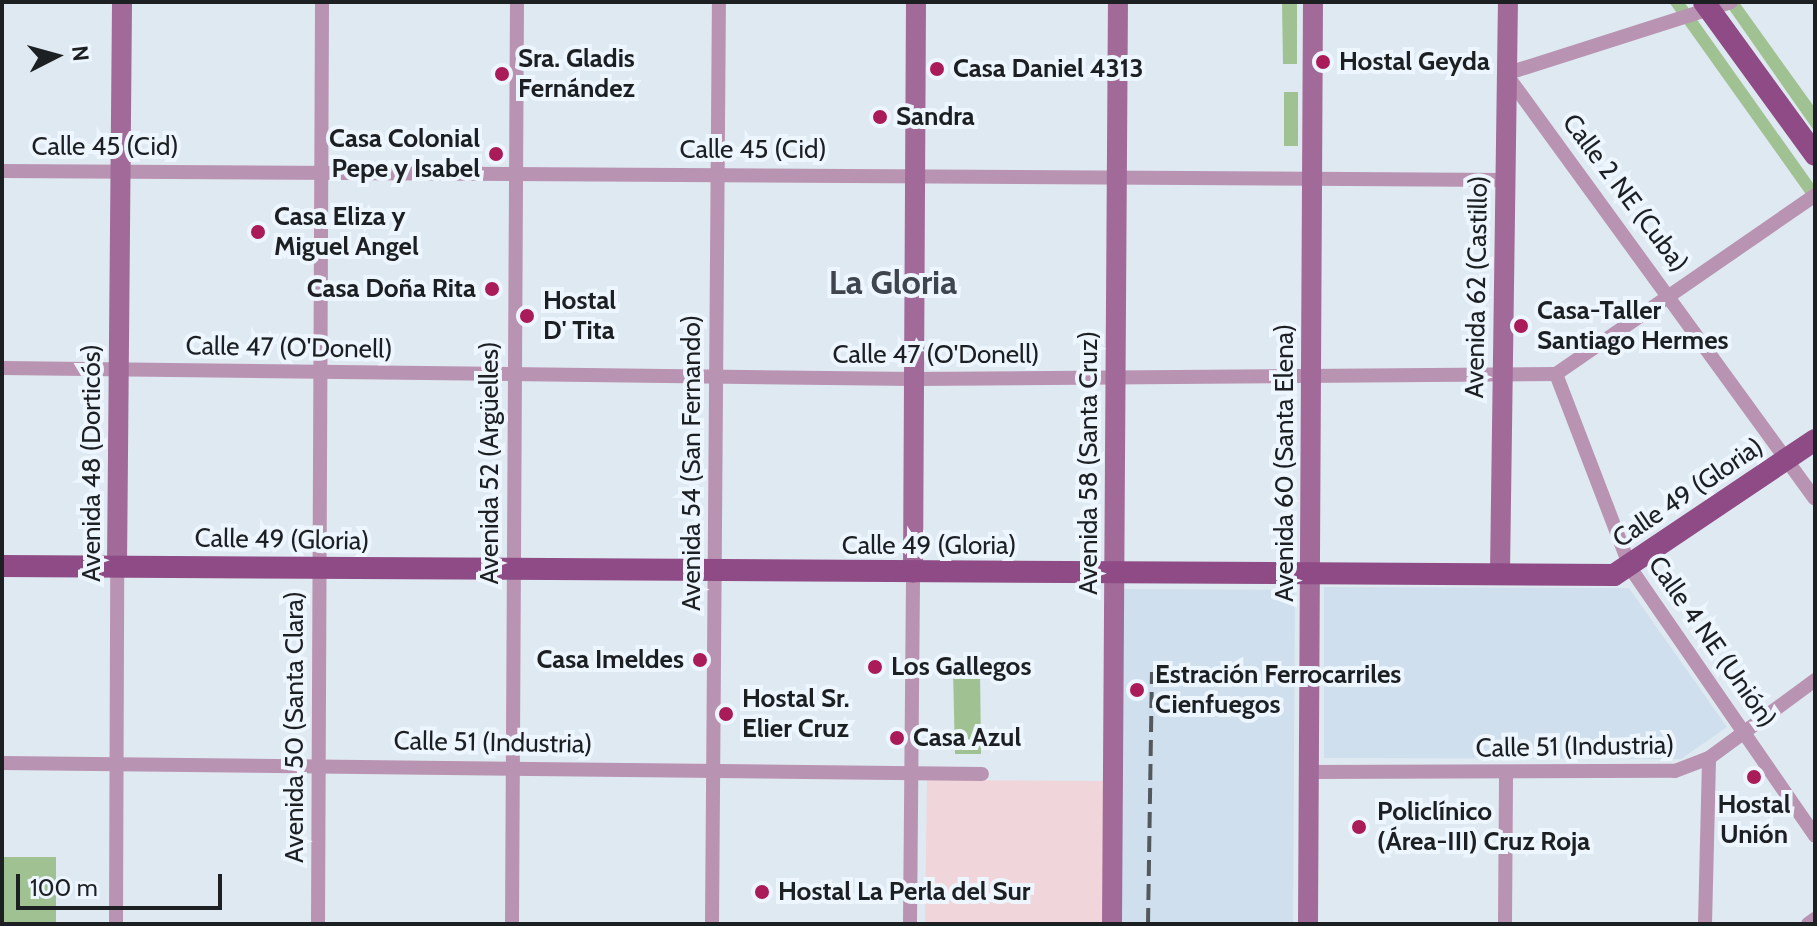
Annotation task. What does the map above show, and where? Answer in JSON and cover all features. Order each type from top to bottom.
[{"type":"main road","points":[[1713,4],[1815,155]]},
{"type":"main road","name":"Calle 49 (Gloria)","points":[[2,566],[715,575],[1631,569],[1815,440]]},
{"type":"street","name":"Avenida 48 (Dorticós)","points":[[116,924],[122,2]]},
{"type":"street","name":"Avenida 50 (Santa Clara)","points":[[318,924],[322,2]]},
{"type":"street","name":"Avenida 52 (Argüelles)","points":[[512,924],[517,2]]},
{"type":"street","name":"Avenida 54 (San Fernando)","points":[[712,924],[719,2]]},
{"type":"street","points":[[910,924],[916,2]]},
{"type":"street","name":"Avenida 58 (Santa Cruz)","points":[[1112,924],[1118,2]]},
{"type":"street","name":"Avenida 60 (Santa Elena)","points":[[1308,924],[1313,2]]},
{"type":"street","name":"Avenida 62 (Castillo)","points":[[1500,572],[1508,2]]},
{"type":"street","points":[[1506,74],[1713,4]]},
{"type":"street","name":"Calle 2 NE (Cuba)","points":[[1506,74],[1672,296],[1815,499]]},
{"type":"street","name":"Calle 45 (Cid)","points":[[2,171],[1504,180]]},
{"type":"street","points":[[1556,374],[1815,195]]},
{"type":"street","name":"Calle 47 (O'Donell)","points":[[2,368],[321,371],[515,377],[914,379],[1556,374]]},
{"type":"street","name":"Calle 4 NE (Unión)","points":[[1556,374],[1631,569],[1815,836]]},
{"type":"street","name":"Calle 51 (Industria)","points":[[1308,772],[1675,771],[1709,758],[1815,680]]},
{"type":"street","points":[[1705,924],[1709,758]]},
{"type":"street","name":"Calle 51 (Industria)","points":[[2,763],[319,764],[714,773],[982,774]]},
{"type":"street","points":[[1505,924],[1506,773]]},
{"type":"street","points":[[1808,924],[1815,919]]},
{"type":"shaded area","points":[[1324,587],[1629,588],[1727,727],[1681,759],[1324,758]]},
{"type":"shaded area","points":[[1123,589],[1295,590],[1293,924],[1121,924]]},
{"type":"shaded area","points":[[927,780],[1109,781],[1104,924],[925,924]]},
{"type":"green space","points":[[1282,2],[1297,2],[1297,64],[1283,64]]},
{"type":"green space","points":[[1669,2],[1684,2],[1693,14],[1815,186],[1815,207]]},
{"type":"green space","points":[[1724,2],[1739,2],[1815,108],[1815,132]]},
{"type":"green space","points":[[1284,92],[1298,92],[1298,146],[1284,146]]},
{"type":"green space","points":[[953,670],[980,670],[981,754],[955,754]]},
{"type":"green space","points":[[2,857],[56,857],[56,924],[2,924]]},
{"type":"railway","points":[[1148,924],[1152,672]]},
{"type":"place","name":"Hostal Geyda","points":[[1323,62]]},
{"type":"place","name":"Casa Daniel 4313","points":[[937,69]]},
{"type":"place","name":"Sra. Gladis Fernández","points":[[502,74]]},
{"type":"place","name":"Sandra","points":[[880,117]]},
{"type":"place","name":"Casa Colonial Pepe y Isabel","points":[[496,154]]},
{"type":"place","name":"Casa Eliza y Miguel Angel","points":[[258,232]]},
{"type":"place","name":"Casa Doña Rita","points":[[492,289]]},
{"type":"place","name":"Hostal D' Tita","points":[[527,316]]},
{"type":"place","name":"Casa-Taller Santiago Hermes","points":[[1521,326]]},
{"type":"place","name":"Casa Imeldes","points":[[700,660]]},
{"type":"place","name":"Los Gallegos","points":[[875,667]]},
{"type":"place","name":"Estración Ferrocarriles Cienfuegos","points":[[1137,690]]},
{"type":"place","name":"Hostal Sr. Elier Cruz","points":[[726,714]]},
{"type":"place","name":"Casa Azul","points":[[897,738]]},
{"type":"place","name":"Hostal Unión","points":[[1754,777]]},
{"type":"place","name":"Policlínico (Área-III) Cruz Roja","points":[[1359,827]]},
{"type":"place","name":"Hostal La Perla del Sur","points":[[762,892]]},
{"type":"district","name":"La Gloria","points":[[893,283]]}]
